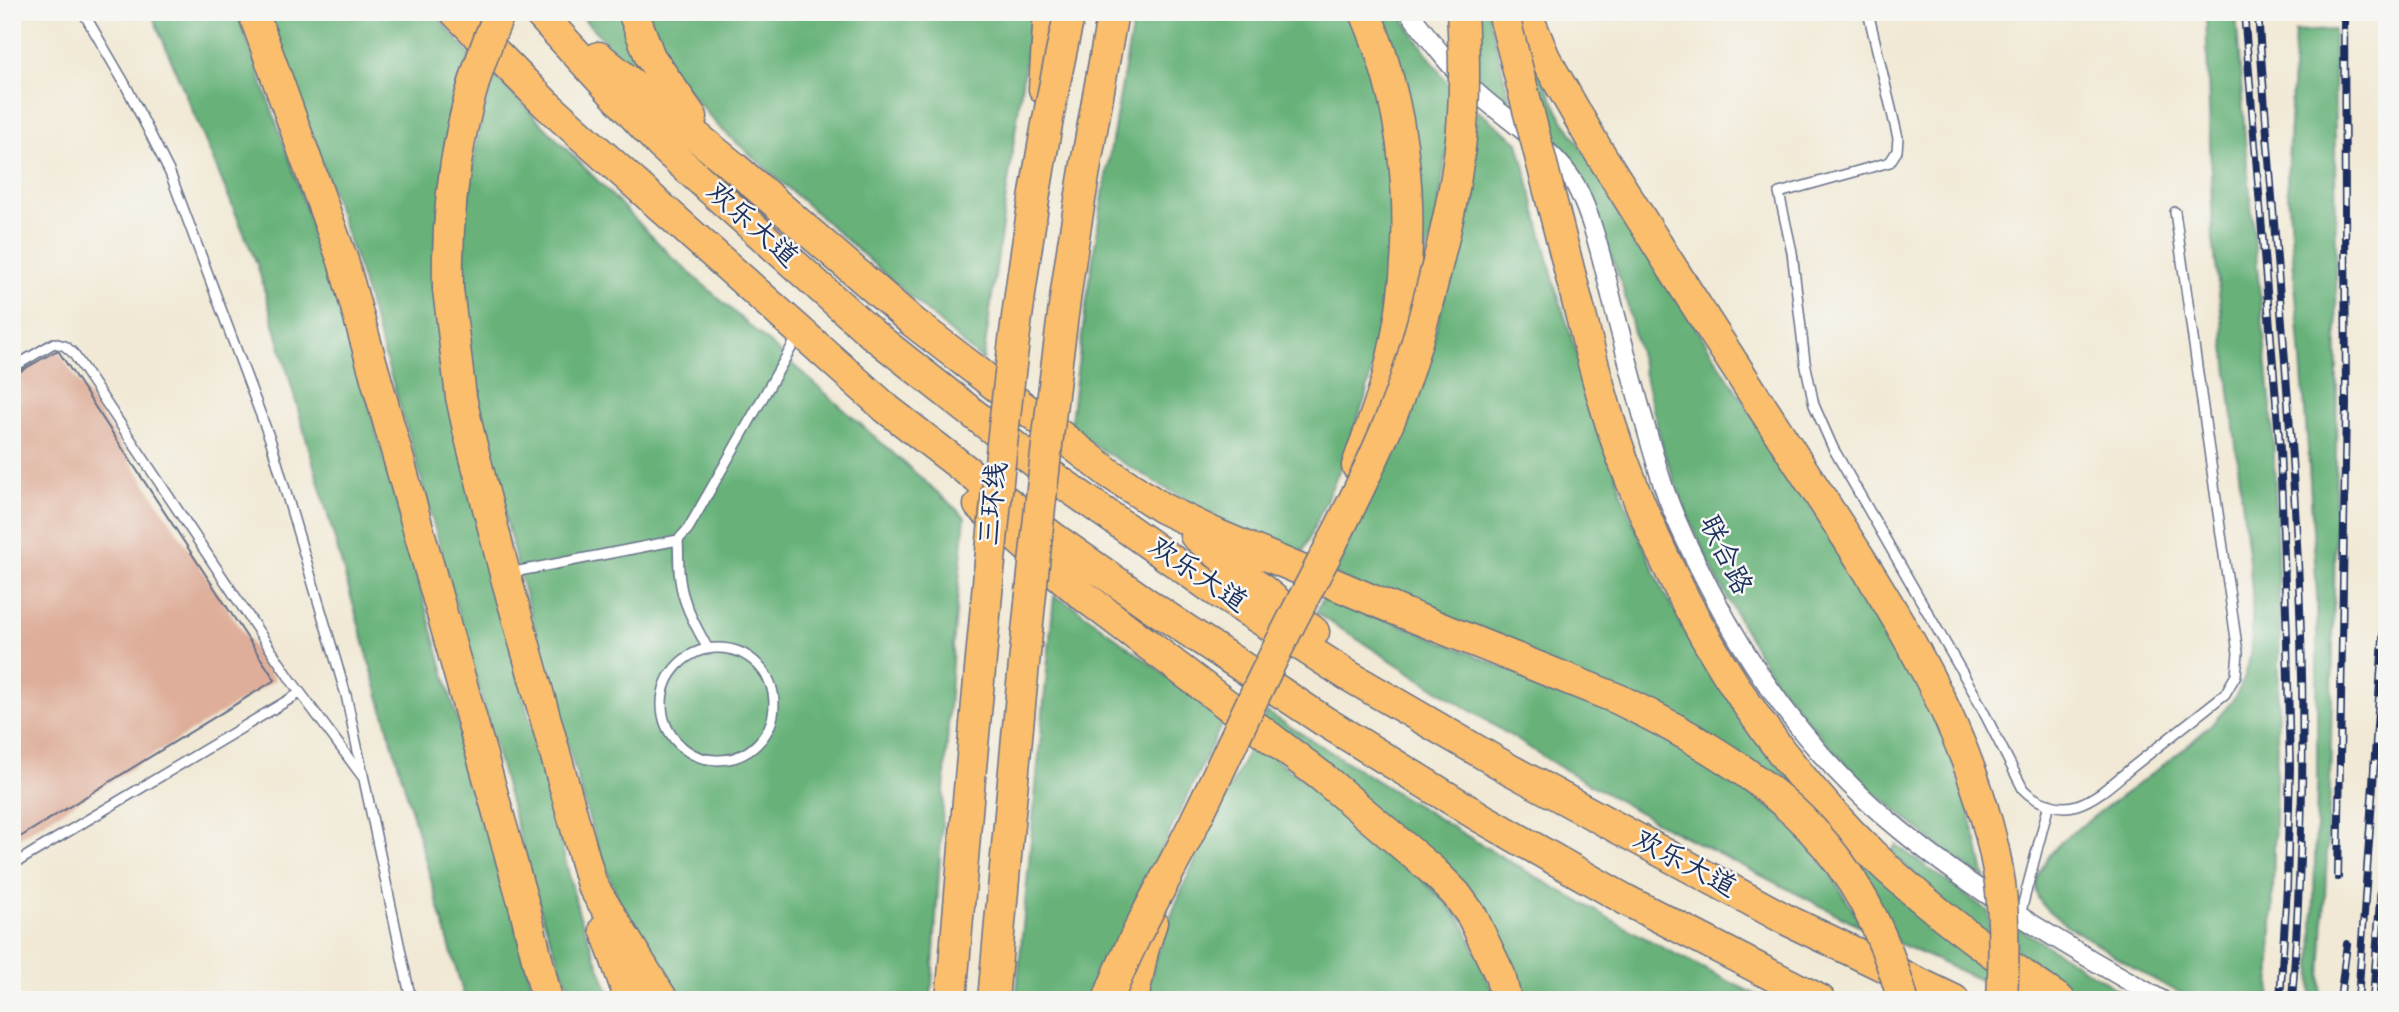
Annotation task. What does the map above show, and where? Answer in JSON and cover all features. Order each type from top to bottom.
[{"type":"highway","points":[[253,12],[343,261],[525,909],[547,1000]]},
{"type":"highway","name":"欢乐大道","points":[[455,12],[546,104],[887,409],[1054,538],[1155,609],[1324,721],[1480,817],[1626,900],[1820,1000]]},
{"type":"highway","points":[[500,12],[475,81],[462,126],[454,170],[447,260],[461,397],[505,574],[592,885],[629,1000]]},
{"type":"highway","points":[[633,12],[650,58],[691,115],[733,166]]},
{"type":"highway","points":[[1037,174],[1049,12]]},
{"type":"highway","name":"三环线","points":[[951,1000],[998,479],[1017,307],[1050,99],[1070,12]]},
{"type":"highway","name":"三环线","points":[[993,1000],[1040,506],[1063,313],[1113,12]]},
{"type":"highway","points":[[1325,555],[1388,374],[1399,323],[1409,233],[1406,169],[1399,126],[1378,47],[1365,12]]},
{"type":"highway","points":[[1108,1000],[1134,935],[1169,872],[1375,456],[1399,397],[1422,323],[1451,202],[1463,116],[1462,12]]},
{"type":"highway","points":[[1503,12],[1606,409],[1640,505],[1688,608],[1731,682],[1784,755],[1872,854],[1972,939],[2060,1000]]},
{"type":"highway","points":[[1526,12],[1545,58],[1594,144],[1697,308],[1869,570],[1926,670],[1971,777],[1992,847],[2003,910],[2002,1000]]},
{"type":"highway","points":[[541,15],[618,71],[914,322],[1109,473],[1162,508],[1323,639],[1349,676]]},
{"type":"highway","name":"欢乐大道","points":[[541,15],[661,145],[871,333],[1062,482],[1213,589],[1349,676],[1651,848],[1785,919],[1954,1000]]},
{"type":"highway","points":[[887,409],[955,484],[1080,593],[1321,776],[1433,870],[1472,916],[1500,975],[1506,1000]]},
{"type":"highway","points":[[1162,508],[1389,607],[1618,699],[1705,744],[1769,789],[1796,811],[1822,839],[1859,892],[1875,922],[1903,1000]]},
{"type":"highway","points":[[1133,1000],[1143,951],[1169,872]]},
{"type":"highway","points":[[592,885],[663,1000]]},
{"type":"highway","points":[[525,909],[567,1000]]},
{"type":"street","name":"联合路","points":[[1409,12],[1437,50],[1475,91],[1552,157],[1574,183],[1601,256],[1641,415],[1664,487],[1688,545],[1754,665],[1801,727],[1860,794],[1925,850],[2020,915],[2162,1000]]},
{"type":"lane","points":[[83,12],[125,85],[170,173],[271,442],[346,695],[411,1000]]},
{"type":"lane","points":[[1868,12],[1898,138],[1897,151],[1890,162],[1779,193],[1792,253],[1805,362],[1814,405],[1838,457],[1974,693],[2022,789],[2033,799],[2049,804],[2068,807],[2099,793],[2225,694],[2236,675],[2238,653],[2175,212]]},
{"type":"lane","points":[[505,574],[678,540],[688,529],[800,331]]},
{"type":"lane","points":[[12,365],[17,365],[54,342],[73,353],[300,693],[365,780]]},
{"type":"lane","points":[[678,540],[682,593],[692,620],[708,649]]},
{"type":"lane","points":[[708,649],[725,649],[748,657],[766,675],[774,698],[771,723],[766,734],[748,752],[724,760],[700,757],[679,743],[671,734],[663,710],[663,698],[671,674],[689,657],[708,649]]},
{"type":"lane","points":[[12,865],[300,693]]},
{"type":"lane","points":[[2020,915],[2049,804]]},
{"type":"green space","points":[[151,12],[237,12],[358,366],[536,1000],[465,1000],[257,264]]},
{"type":"green space","points":[[269,12],[434,12],[470,55],[458,93],[459,442],[579,914],[612,1000],[576,1000],[539,907],[414,453],[356,261]]},
{"type":"green space","points":[[577,12],[622,12],[656,94]]},
{"type":"green space","points":[[646,12],[1032,12],[983,361],[718,126],[674,74]]},
{"type":"green space","points":[[1135,12],[1351,12],[1371,63],[1396,174],[1391,285],[1365,399],[1339,471],[1300,559],[1183,498],[1070,430],[1099,220]]},
{"type":"green space","points":[[1374,12],[1398,12],[1451,88],[1447,150],[1436,224],[1420,274]]},
{"type":"green space","points":[[1475,12],[1488,12],[1513,111],[1477,80]]},
{"type":"green space","points":[[2206,12],[2236,12],[2246,153],[2273,428],[2280,630],[2270,1000],[2202,1000],[2171,988],[2062,922],[2040,902],[2036,888],[2042,868],[2059,844],[2170,760],[2221,714],[2241,686],[2249,660],[2252,590],[2213,238]]},
{"type":"green space","points":[[2334,30],[2337,382],[2330,790],[2320,1000],[2311,1000],[2317,789],[2317,596],[2287,181],[2295,32]]},
{"type":"green space","points":[[1527,48],[1561,116],[1893,636],[1924,694],[1946,746],[1969,812],[1985,879],[1932,841],[1865,784],[1823,739],[1774,679],[1753,645],[1718,581],[1689,519],[1664,453],[1623,288],[1587,189],[1568,158],[1547,136]]},
{"type":"green space","points":[[495,76],[672,257],[965,517],[953,646],[931,1000],[676,1000],[624,915],[593,833],[518,569],[474,386],[464,307],[464,226],[482,115]]},
{"type":"green space","points":[[1477,110],[1518,142],[1556,289],[1626,505],[1663,591],[1681,621],[1990,969],[1989,984],[1898,943],[1798,801],[1334,574],[1390,453],[1436,329],[1460,220]]},
{"type":"green space","points":[[1325,593],[1623,717],[1716,768],[1780,815],[1827,868],[1864,928],[1662,825],[1563,769],[1316,613]]},
{"type":"green space","points":[[1054,596],[1074,606],[1224,719],[1155,863],[1097,1000],[1016,1000]]},
{"type":"green space","points":[[1267,712],[1512,863],[1638,934],[1767,1000],[1520,1000],[1513,970],[1262,721]]},
{"type":"green space","points":[[1253,741],[1425,877],[1466,929],[1496,1000],[1145,1000],[1177,900]]},
{"type":"green space","points":[[1896,845],[1988,911],[1990,938],[1949,907],[1891,852]]},
{"type":"green space","points":[[2016,926],[2134,1000],[2081,1000],[2017,957]]},
{"type":"building","points":[[56,351],[275,680],[12,842],[12,376]]},
{"type":"railway","points":[[2244,12],[2280,449],[2287,639],[2290,768],[2287,887],[2280,1000]]},
{"type":"railway","points":[[2258,12],[2288,401],[2301,635],[2301,818],[2292,1000]]},
{"type":"railway","points":[[2338,877],[2346,405],[2344,12]]},
{"type":"railway","points":[[2358,1000],[2387,582]]},
{"type":"railway","points":[[2373,1000],[2387,801]]},
{"type":"railway","points":[[2340,1000],[2347,944]]}]
